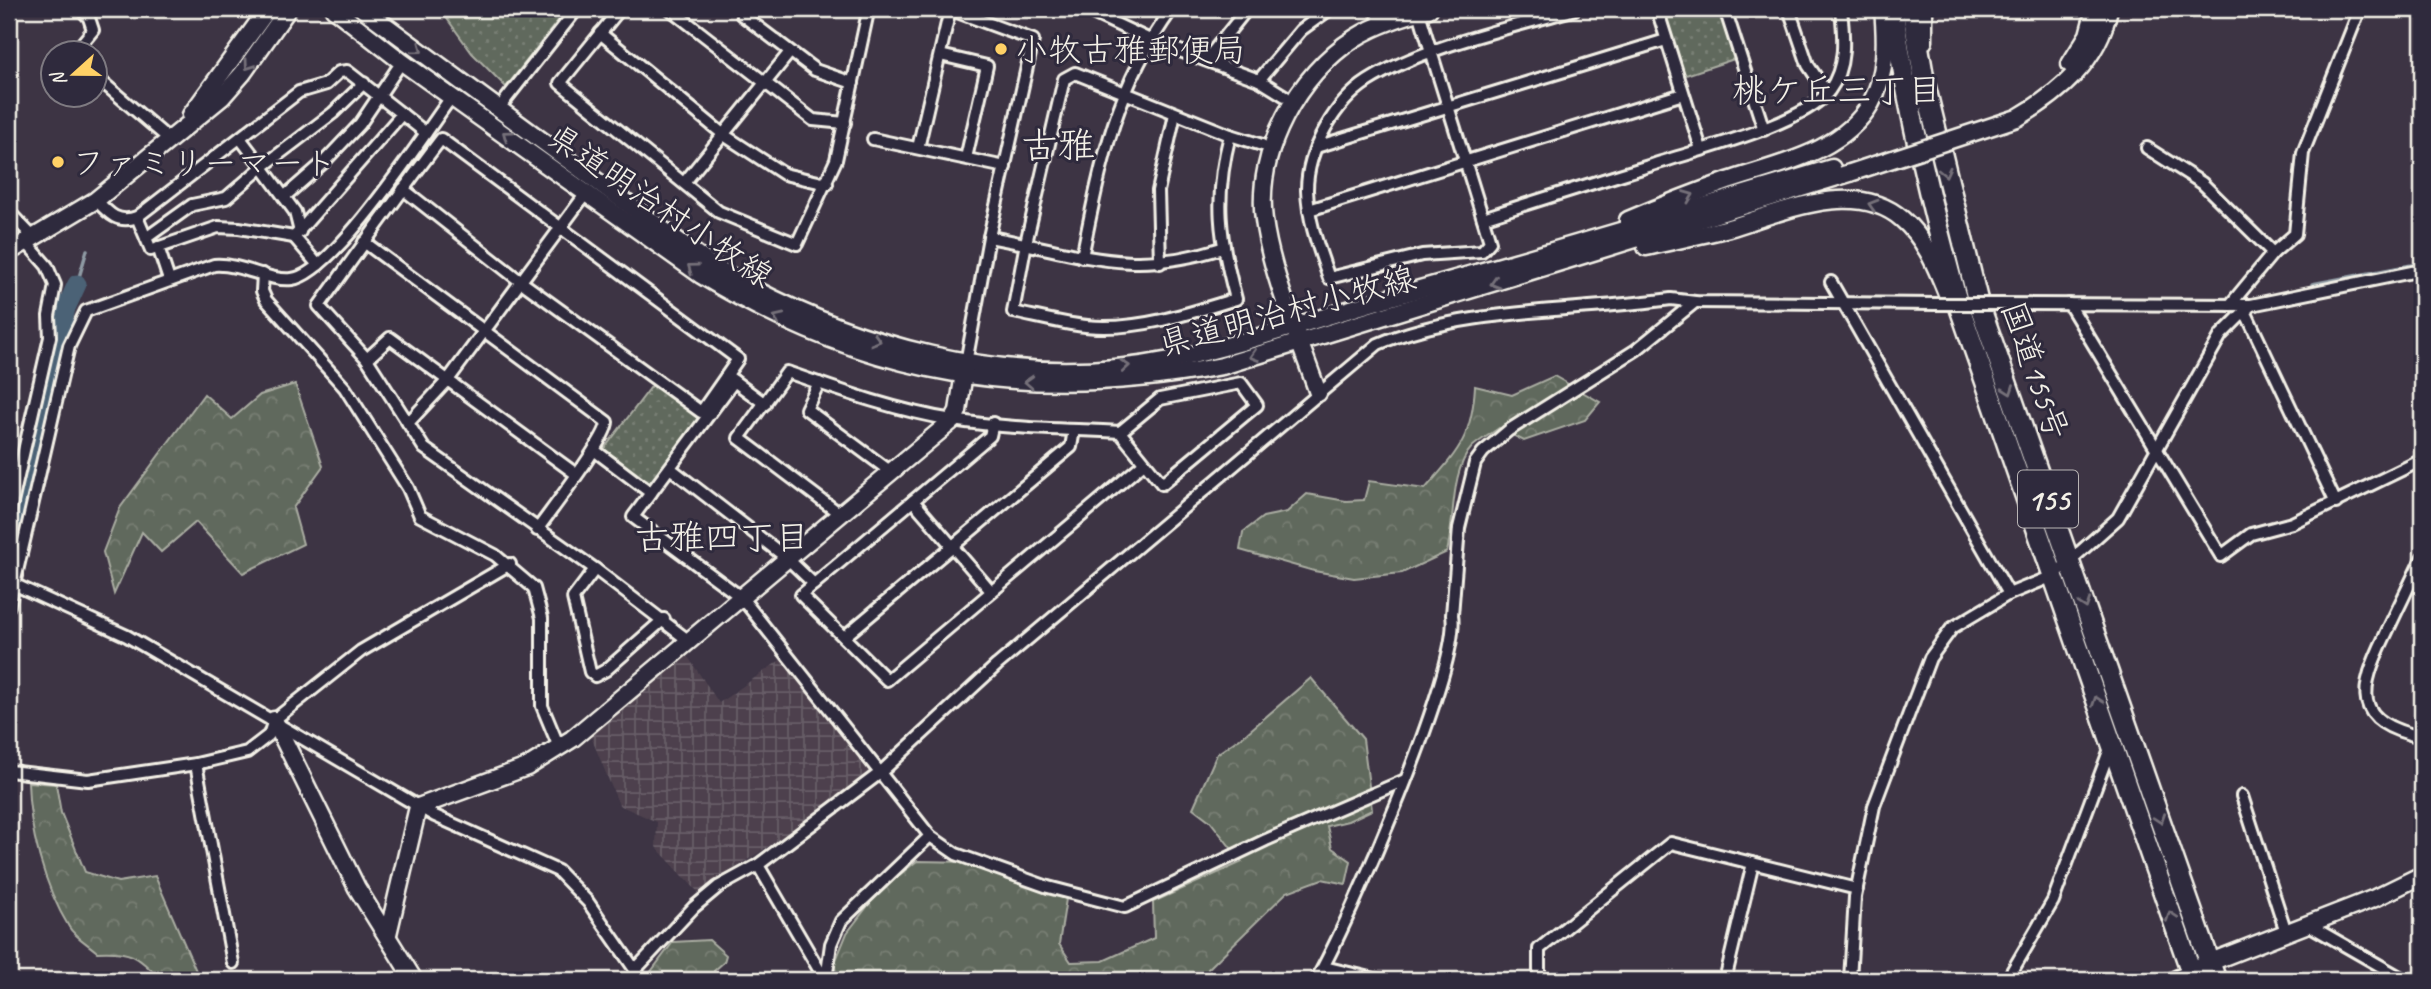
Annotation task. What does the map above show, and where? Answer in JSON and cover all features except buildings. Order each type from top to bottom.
[{"type":"highway","name":"国道155号","points":[[1894,9],[1904,77],[1938,231],[1956,297],[2192,975]]},
{"type":"highway","name":"国道155号","points":[[1912,9],[1925,85],[1977,298],[2213,971]]},
{"type":"main road","points":[[176,134],[268,9]]},
{"type":"main road","points":[[9,251],[96,200],[229,89],[288,9]]},
{"type":"main road","name":"県道明治村小牧線","points":[[334,9],[402,62],[701,275],[749,304],[856,349],[1038,383],[1141,379],[1222,366],[1559,257]]},
{"type":"main road","name":"県道明治村小牧線","points":[[363,9],[708,263],[757,292],[860,336],[965,369],[1088,369],[1139,365],[1217,349],[1294,324],[1559,257]]},
{"type":"main road","points":[[1559,257],[1647,212],[1797,159],[1841,136],[1859,119],[1878,87],[1885,54],[1883,9]]},
{"type":"main road","points":[[1924,9],[1925,85]]},
{"type":"main road","points":[[2015,113],[2062,75],[2082,46],[2095,9]]},
{"type":"main road","points":[[1559,257],[1849,168],[2048,100],[2074,75],[2098,42],[2109,9]]},
{"type":"main road","points":[[1318,393],[1269,244],[1264,218],[1270,155],[1281,125],[1294,101],[1331,57],[1356,38],[1422,10]]},
{"type":"main road","points":[[1559,257],[1703,234],[1826,202],[1860,201],[1875,204],[1901,218],[1916,233],[1932,258],[2001,427]]},
{"type":"main road","points":[[388,934],[418,807],[527,767],[559,747],[742,598],[953,420],[958,411],[965,369]]},
{"type":"main road","points":[[274,720],[357,888],[388,934],[414,980]]},
{"type":"main road","points":[[2192,975],[2213,971],[2286,932],[2375,898],[2422,875]]},
{"type":"street","points":[[81,9],[89,18],[93,30],[86,38]]},
{"type":"street","points":[[499,108],[577,9]]},
{"type":"street","points":[[620,9],[560,83],[719,212],[797,244],[827,184],[845,123],[868,12],[860,9]]},
{"type":"street","points":[[670,9],[813,120],[845,123]]},
{"type":"street","points":[[744,9],[742,15],[815,70],[853,83]]},
{"type":"street","points":[[918,148],[949,9],[1032,40],[989,237],[965,369]]},
{"type":"street","points":[[1084,9],[1104,13],[1150,40],[1259,80],[1285,96]]},
{"type":"street","points":[[1082,257],[1107,142],[1124,92],[1150,40],[1172,9]]},
{"type":"street","points":[[1207,59],[1247,9]]},
{"type":"street","points":[[1259,80],[1301,30],[1330,9]]},
{"type":"street","points":[[1422,10],[1432,53],[1490,242],[1482,251],[1422,255],[1329,278],[1309,209],[1307,187],[1316,147],[1341,106],[1365,83],[1392,67],[1432,53],[1575,9]]},
{"type":"street","points":[[1657,9],[1700,149]]},
{"type":"street","points":[[1724,9],[1764,130]]},
{"type":"street","points":[[1789,9],[1808,65],[1827,93]]},
{"type":"street","points":[[1483,218],[1764,130],[1827,93],[1836,79],[1843,57],[1841,9]]},
{"type":"street","points":[[2230,304],[2273,253],[2295,234],[2303,153],[2360,9]]},
{"type":"street","points":[[600,33],[724,135],[784,174],[827,184]]},
{"type":"street","points":[[1316,147],[1666,40]]},
{"type":"street","points":[[684,183],[790,51]]},
{"type":"street","points":[[940,55],[987,66],[966,158]]},
{"type":"street","points":[[284,197],[323,163],[379,97],[397,69]]},
{"type":"street","points":[[96,200],[115,218],[126,221],[137,217],[299,92],[326,84],[339,72],[347,71],[426,133]]},
{"type":"street","points":[[1230,135],[1219,192],[1222,248],[1236,299],[1171,319],[1137,326],[1101,327],[1013,312],[1064,79],[1075,73],[1175,114],[1262,145]]},
{"type":"street","points":[[146,238],[192,205],[226,198],[333,113],[364,83]]},
{"type":"street","points":[[108,85],[176,134]]},
{"type":"street","points":[[1309,209],[1683,94]]},
{"type":"street","points":[[9,606],[69,346],[81,318],[94,306],[223,264],[233,264],[290,280],[307,274],[351,233],[452,96]]},
{"type":"street","points":[[297,235],[402,114]]},
{"type":"street","points":[[1160,263],[1158,191],[1175,114]]},
{"type":"street","points":[[240,138],[295,212],[297,235],[318,265]]},
{"type":"street","points":[[689,641],[664,619],[424,448],[367,359],[318,306],[441,139],[738,359],[731,379],[633,517],[742,598],[930,836],[956,854],[1048,887],[1125,907],[1266,840],[1405,780]]},
{"type":"street","points":[[873,139],[1005,167]]},
{"type":"street","points":[[2147,149],[2202,183],[2273,253]]},
{"type":"street","points":[[403,189],[520,281],[701,411],[731,379]]},
{"type":"street","points":[[408,423],[448,380],[587,192]]},
{"type":"street","points":[[9,212],[47,266],[55,285],[49,316],[50,337],[9,516]]},
{"type":"street","points":[[137,217],[151,250],[218,228],[297,235]]},
{"type":"street","points":[[989,237],[1119,264],[1188,259],[1222,248]]},
{"type":"street","points":[[364,242],[607,422],[608,426],[594,450],[537,530]]},
{"type":"street","points":[[158,247],[169,280]]},
{"type":"street","points":[[635,970],[694,907],[718,887],[758,865],[880,773],[998,665],[1318,393],[1378,344],[1409,331],[1449,322],[1671,299],[1695,302],[2230,304],[2248,308],[2422,270]]},
{"type":"street","points":[[263,274],[262,291],[270,306],[345,388],[408,488],[420,516],[510,564],[534,588],[542,618],[542,706],[559,747]]},
{"type":"street","points":[[1831,282],[2009,594]]},
{"type":"street","points":[[1316,980],[1405,780],[1440,686],[1454,626],[1452,615],[1459,528],[1475,463],[1483,452],[1509,430],[1636,350],[1695,302]]},
{"type":"street","points":[[2069,304],[2221,556],[2251,534],[2292,523],[2422,460]]},
{"type":"street","points":[[1850,980],[1857,889],[1874,806],[1930,658],[1952,628],[2009,594],[2053,576],[2118,518],[2158,451],[2214,346],[2248,308]]},
{"type":"street","points":[[2248,308],[2336,503]]},
{"type":"street","points":[[367,359],[390,338],[576,474]]},
{"type":"street","points":[[840,514],[739,438],[787,372],[953,420],[1074,430],[1120,432],[1160,399],[1241,383],[1257,405],[1162,484],[1120,432]]},
{"type":"street","points":[[731,379],[765,404]]},
{"type":"street","points":[[819,383],[806,409],[891,472]]},
{"type":"street","points":[[993,424],[990,436],[801,595],[887,680],[1144,463]]},
{"type":"street","points":[[844,637],[1072,447],[1074,430]]},
{"type":"street","points":[[594,450],[651,493]]},
{"type":"street","points":[[670,468],[788,559],[814,584]]},
{"type":"street","points":[[913,500],[991,591]]},
{"type":"street","points":[[2422,558],[2369,668],[2365,699],[2387,727],[2422,737]]},
{"type":"street","points":[[9,771],[88,780],[195,764],[247,752],[269,734],[274,720],[361,651],[510,564]]},
{"type":"street","points":[[595,569],[573,598],[590,672],[595,676],[607,670],[664,619]]},
{"type":"street","points":[[12,584],[127,636],[418,807],[558,871],[582,894],[642,980]]},
{"type":"street","points":[[2007,980],[2053,901],[2092,790],[2112,743]]},
{"type":"street","points":[[195,764],[233,963]]},
{"type":"street","points":[[2242,796],[2286,932]]},
{"type":"street","points":[[826,980],[831,944],[841,921],[930,836]]},
{"type":"street","points":[[1539,980],[1539,949],[1671,843],[1857,889]]},
{"type":"street","points":[[1725,980],[1754,863]]},
{"type":"street","points":[[758,865],[826,980]]},
{"type":"street","points":[[2309,925],[2405,980]]},
{"type":"street","points":[[1324,967],[1379,980]]},
{"type":"street","points":[[2168,980],[2192,975]]},
{"type":"shaded area","points":[[683,656],[688,657],[719,703],[783,658],[870,770],[835,803],[698,892],[656,847],[657,822],[619,805],[589,732]]},
{"type":"green space","points":[[440,9],[567,9],[506,87],[472,53]]},
{"type":"green space","points":[[1662,9],[1720,9],[1737,58],[1683,76]]},
{"type":"green space","points":[[1554,376],[1600,402],[1585,420],[1524,441],[1499,428],[1472,447],[1460,469],[1447,552],[1402,573],[1354,578],[1314,571],[1240,550],[1243,532],[1263,517],[1287,512],[1307,494],[1346,501],[1364,500],[1369,481],[1425,489],[1455,453],[1467,431],[1475,386],[1512,395]]},
{"type":"green space","points":[[654,383],[700,418],[650,484],[604,449]]},
{"type":"green space","points":[[295,384],[323,466],[293,508],[303,544],[243,573],[196,522],[161,552],[142,532],[114,594],[103,552],[120,508],[204,394],[232,419],[260,395]]},
{"type":"green space","points":[[1311,678],[1363,739],[1372,810],[1348,821],[1327,826],[1332,848],[1351,861],[1346,884],[1322,879],[1287,892],[1208,969],[1208,980],[832,980],[829,977],[847,933],[880,890],[917,861],[970,862],[1066,899],[1059,944],[1071,962],[1103,961],[1154,938],[1153,902],[1242,862],[1210,821],[1193,808],[1217,754],[1247,733]]},
{"type":"green space","points":[[28,782],[56,784],[61,813],[85,872],[118,882],[155,876],[200,980],[161,980],[133,956],[118,952],[97,952],[71,930],[45,875],[31,819]]},
{"type":"green space","points":[[709,940],[726,955],[724,962],[714,971],[715,980],[649,980],[647,977],[673,942]]},
{"type":"waterway","points":[[77,284],[87,250]]},
{"type":"waterway","points":[[2312,284],[2422,263]]},
{"type":"waterway","points":[[9,554],[66,308],[77,284]]},
{"type":"place","name":"小牧古雅郵便局","points":[[1001,49]]},
{"type":"place","name":"ファミリーマート","points":[[58,162]]},
{"type":"district","name":"桃ケ丘三丁目","points":[[1837,90]]},
{"type":"district","name":"古雅","points":[[1058,145]]},
{"type":"district","name":"古雅四丁目","points":[[722,537]]}]
